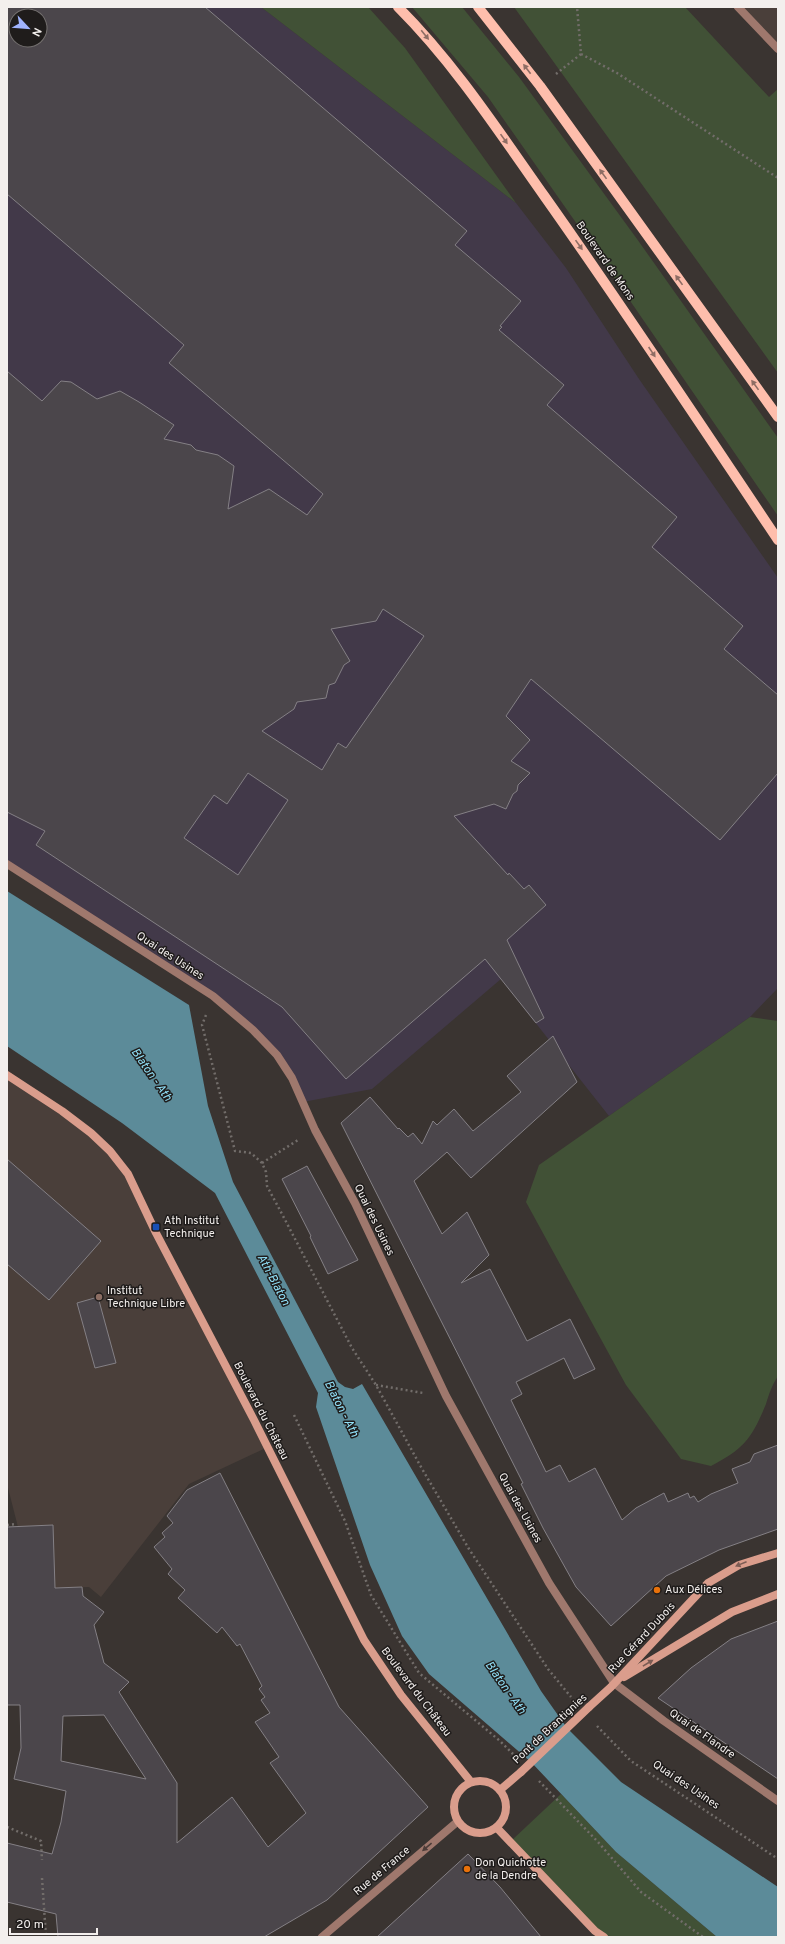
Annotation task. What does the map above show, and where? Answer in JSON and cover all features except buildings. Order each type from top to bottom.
[{"type":"main road","name":"Boulevard de Mons","points":[[398,7],[417,26],[473,95],[614,295],[778,540]]},
{"type":"main road","points":[[478,7],[540,86],[778,417]]},
{"type":"street","points":[[738,7],[778,49]]},
{"type":"street","name":"Quai des Usines","points":[[7,864],[213,996],[253,1030],[277,1054],[292,1078],[315,1130],[355,1203],[446,1396],[549,1583],[614,1683]]},
{"type":"street","name":"Boulevard du Château","points":[[7,1075],[62,1111],[91,1133],[110,1151],[128,1174],[156,1233],[254,1420],[364,1640],[401,1695],[471,1782]]},
{"type":"street","name":"Rue Gérard Dubois","points":[[614,1683],[708,1582],[739,1564],[778,1553]]},
{"type":"street","name":"Rue Gérard Dubois","points":[[614,1683],[732,1612],[778,1594]]},
{"type":"street","name":"Pont de Brantignies","points":[[500,1790],[521,1772],[614,1683]]},
{"type":"street","name":"Quai de Flandre","points":[[614,1683],[664,1721],[778,1801]]},
{"type":"street","points":[[486,1781],[500,1790],[506,1804],[506,1813],[496,1828],[489,1832],[480,1834],[463,1828],[457,1822],[453,1807],[454,1799],[464,1786],[471,1782],[486,1781]]},
{"type":"street","name":"Rue de France","points":[[322,1937],[457,1822]]},
{"type":"street","points":[[496,1828],[593,1934],[604,1937]]},
{"type":"path","points":[[577,7],[581,54]]},
{"type":"path","points":[[540,86],[581,54]]},
{"type":"path","points":[[581,54],[616,73],[778,178]]},
{"type":"path","points":[[213,996],[202,1025],[234,1151],[251,1153],[262,1163],[266,1172],[268,1186],[352,1348],[376,1385],[469,1549],[548,1669],[573,1698]]},
{"type":"path","points":[[262,1163],[315,1130]]},
{"type":"path","points":[[376,1385],[446,1396]]},
{"type":"path","points":[[294,1414],[345,1521],[371,1596],[419,1673],[500,1741],[516,1758]]},
{"type":"path","points":[[7,1525],[17,1524]]},
{"type":"path","name":"Quai des Usines","points":[[593,1721],[631,1761],[778,1860]]},
{"type":"path","points":[[538,1780],[598,1842],[641,1892],[703,1937]]},
{"type":"path","points":[[7,1827],[42,1841],[42,1860]]},
{"type":"path","points":[[42,1878],[46,1937]]},
{"type":"shaded area","points":[[7,7],[261,7],[516,203],[566,268],[639,379],[778,578],[778,988],[750,1017],[609,1116],[501,979],[372,1089],[303,1102],[277,1055],[218,997],[7,864]]},
{"type":"shaded area","points":[[738,7],[778,7],[778,49]]},
{"type":"shaded area","name":"Institut Technique Libre","points":[[7,1075],[67,1115],[128,1174],[268,1447],[189,1484],[101,1597],[89,1587],[55,1588],[18,1527],[7,1484]]},
{"type":"green space","points":[[261,7],[368,7],[405,48],[516,203]]},
{"type":"green space","points":[[412,7],[462,7],[519,77],[637,239],[778,438],[778,516],[488,97]]},
{"type":"green space","points":[[514,7],[685,7],[769,97],[778,89],[778,373]]},
{"type":"green space","points":[[750,1017],[778,1021],[778,1376],[761,1416],[746,1441],[732,1454],[711,1466],[681,1459],[626,1385],[526,1202],[539,1165]]},
{"type":"green space","points":[[561,1794],[616,1852],[717,1937],[604,1937],[510,1842]]},
{"type":"water","points":[[7,891],[189,1005],[208,1106],[233,1182],[338,1382],[345,1387],[353,1389],[362,1384],[541,1691],[567,1728],[621,1782],[778,1887],[778,1937],[717,1937],[616,1852],[531,1762],[429,1674],[402,1636],[370,1565],[316,1407],[318,1393],[215,1193],[122,1123],[7,1046]]},
{"type":"place","name":"Ath Institut Technique","points":[[156,1227]]},
{"type":"place","name":"Institut Technique Libre","points":[[99,1297]]},
{"type":"place","name":"Aux Délices","points":[[657,1590]]},
{"type":"place","name":"Don Quichotte de la Dendre","points":[[467,1869]]},
{"type":"water label","name":"Blaton - Ath","points":[[151,1075]]},
{"type":"water label","name":"Ath-Blaton","points":[[273,1280]]},
{"type":"water label","name":"Blaton - Ath","points":[[341,1409]]},
{"type":"water label","name":"Blaton - Ath","points":[[505,1688]]}]
